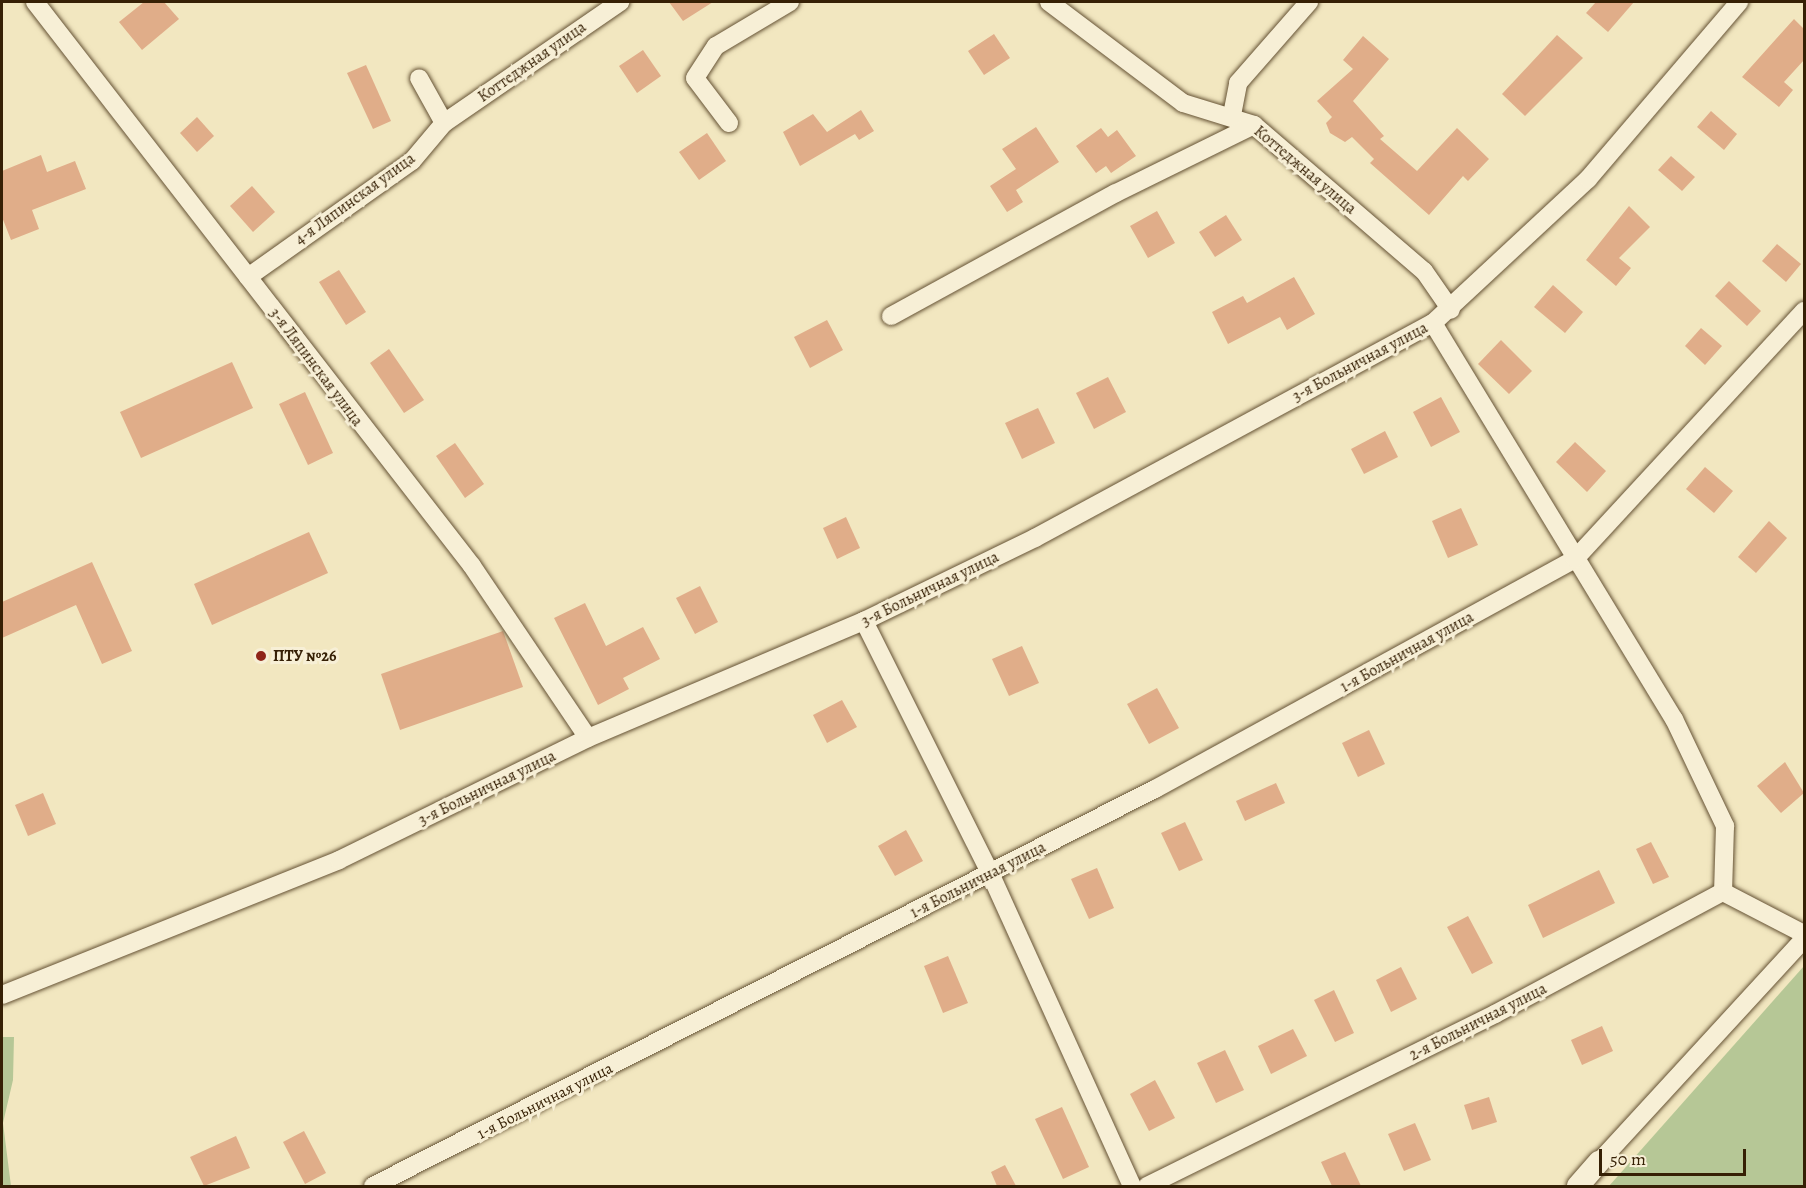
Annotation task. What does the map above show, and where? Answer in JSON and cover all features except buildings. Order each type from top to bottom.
[{"type":"street","name":"3-я Ляпинская улица","points":[[35,2],[472,566],[588,738]]},
{"type":"street","name":"Коттеджная улица","points":[[444,123],[620,2]]},
{"type":"street","points":[[729,123],[695,78],[716,46],[790,2]]},
{"type":"street","name":"Коттеджная улица","points":[[1049,2],[1183,103],[1232,115],[1254,125],[1424,271],[1451,310]]},
{"type":"street","points":[[1232,115],[1238,83],[1309,2]]},
{"type":"street","name":"3-я Больничная улица","points":[[2,996],[339,860],[588,738],[864,621],[1035,538],[1433,323],[1451,310],[1588,179],[1739,2]]},
{"type":"street","points":[[419,78],[444,123]]},
{"type":"street","name":"4-я Ляпинская улица","points":[[248,277],[412,161],[444,123]]},
{"type":"street","points":[[891,316],[1116,193],[1254,125]]},
{"type":"street","name":"1-я Больничная улица","points":[[373,1186],[990,873],[1575,559],[1804,311]]},
{"type":"street","points":[[1433,323],[1674,719],[1725,826],[1723,892],[1804,934]]},
{"type":"street","points":[[864,621],[990,873],[1132,1186]]},
{"type":"street","name":"2-я Больничная улица","points":[[1148,1186],[1495,1014],[1723,892]]},
{"type":"street","points":[[1578,1186],[1804,939]]},
{"type":"green space","points":[[1804,966],[1804,1186],[1609,1186]]},
{"type":"green space","points":[[2,1037],[14,1037],[13,1080],[3,1123],[11,1186],[2,1186]]},
{"type":"place","name":"ПТУ №26","points":[[261,656]]}]
